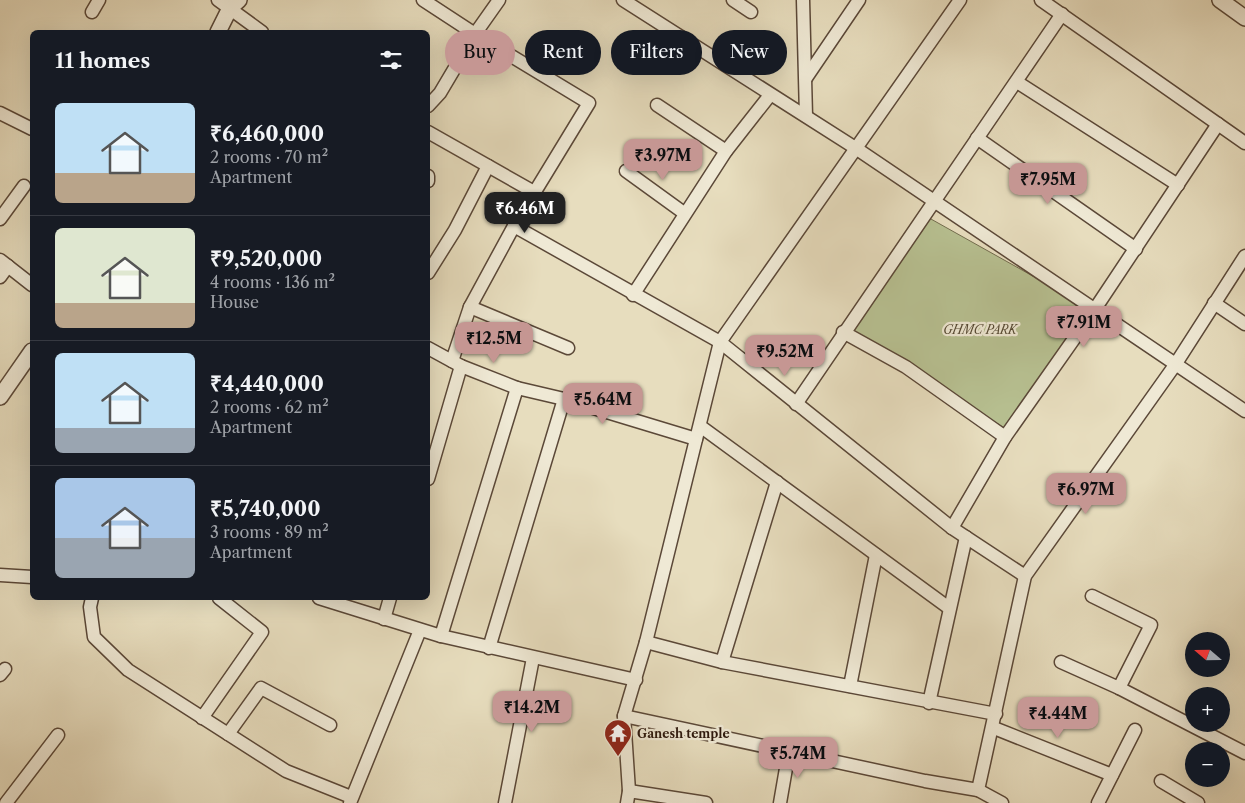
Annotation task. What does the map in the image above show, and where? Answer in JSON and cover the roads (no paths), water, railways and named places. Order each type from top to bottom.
[{"type":"street","points":[[92,12],[99,0]]},
{"type":"street","points":[[424,0],[469,30]]},
{"type":"street","points":[[478,30],[500,0]]},
{"type":"street","points":[[623,0],[770,96],[806,116],[857,149],[1245,411]]},
{"type":"street","points":[[733,0],[751,12]]},
{"type":"street","points":[[803,0],[806,116]]},
{"type":"street","points":[[806,78],[859,0]]},
{"type":"street","points":[[706,803],[628,797],[624,716],[646,642],[720,342],[960,0]]},
{"type":"street","points":[[1042,0],[1245,143]]},
{"type":"street","points":[[1220,0],[1245,18]]},
{"type":"street","points":[[219,30],[229,3],[260,30]]},
{"type":"street","points":[[796,404],[843,332],[976,138],[1017,82],[1062,14]]},
{"type":"street","points":[[430,471],[470,307],[514,226],[589,103],[515,58]]},
{"type":"street","points":[[430,104],[440,93],[451,75]]},
{"type":"street","points":[[1017,82],[1178,185]]},
{"type":"street","points":[[633,295],[684,213],[726,151],[770,96]]},
{"type":"street","points":[[657,105],[726,151]]},
{"type":"street","points":[[0,113],[30,128]]},
{"type":"street","points":[[952,528],[1005,437],[1136,249],[1218,124]]},
{"type":"street","points":[[430,133],[534,192]]},
{"type":"street","points":[[976,138],[1136,249]]},
{"type":"street","points":[[430,270],[455,230],[488,166]]},
{"type":"street","points":[[626,171],[684,213]]},
{"type":"street","points":[[0,219],[24,186]]},
{"type":"street","points":[[514,226],[633,295],[720,342],[952,528],[1026,576]]},
{"type":"street","points":[[978,790],[994,728],[1026,576],[1175,364],[1245,256]]},
{"type":"street","points":[[0,276],[4,263],[30,283]]},
{"type":"street","points":[[1214,303],[1245,324]]},
{"type":"street","points":[[470,307],[568,348]]},
{"type":"street","points":[[843,332],[906,367],[1005,437]]},
{"type":"street","points":[[430,349],[456,364],[517,388],[564,399],[696,439]]},
{"type":"street","points":[[0,397],[30,354]]},
{"type":"street","points":[[442,636],[517,388]]},
{"type":"street","points":[[489,648],[564,399]]},
{"type":"street","points":[[700,426],[949,608]]},
{"type":"street","points":[[722,662],[777,482]]},
{"type":"street","points":[[929,703],[966,537]]},
{"type":"street","points":[[850,686],[876,555]]},
{"type":"street","points":[[0,575],[30,577]]},
{"type":"street","points":[[1092,596],[1151,625],[1119,688]]},
{"type":"street","points":[[92,600],[94,637],[128,670],[286,771],[350,800],[420,630]]},
{"type":"street","points":[[202,718],[262,632],[222,600]]},
{"type":"street","points":[[325,600],[442,636],[636,680]]},
{"type":"street","points":[[384,619],[389,600]]},
{"type":"street","points":[[646,642],[722,662],[929,703],[996,714]]},
{"type":"street","points":[[505,803],[533,658]]},
{"type":"street","points":[[1061,662],[1119,688],[1245,753]]},
{"type":"street","points":[[228,734],[260,688],[330,724]]},
{"type":"street","points":[[624,716],[925,781],[978,790],[1002,803]]},
{"type":"street","points":[[994,728],[1112,775]]},
{"type":"street","points":[[1098,803],[1135,730]]},
{"type":"street","points":[[6,803],[58,735]]},
{"type":"street","points":[[780,803],[789,751]]},
{"type":"street","points":[[1161,781],[1198,803]]},
{"type":"place","name":"Ganesh temple","points":[[618,757]]},
{"type":"park label","name":"GHMC PARK","points":[[980,329]]}]
